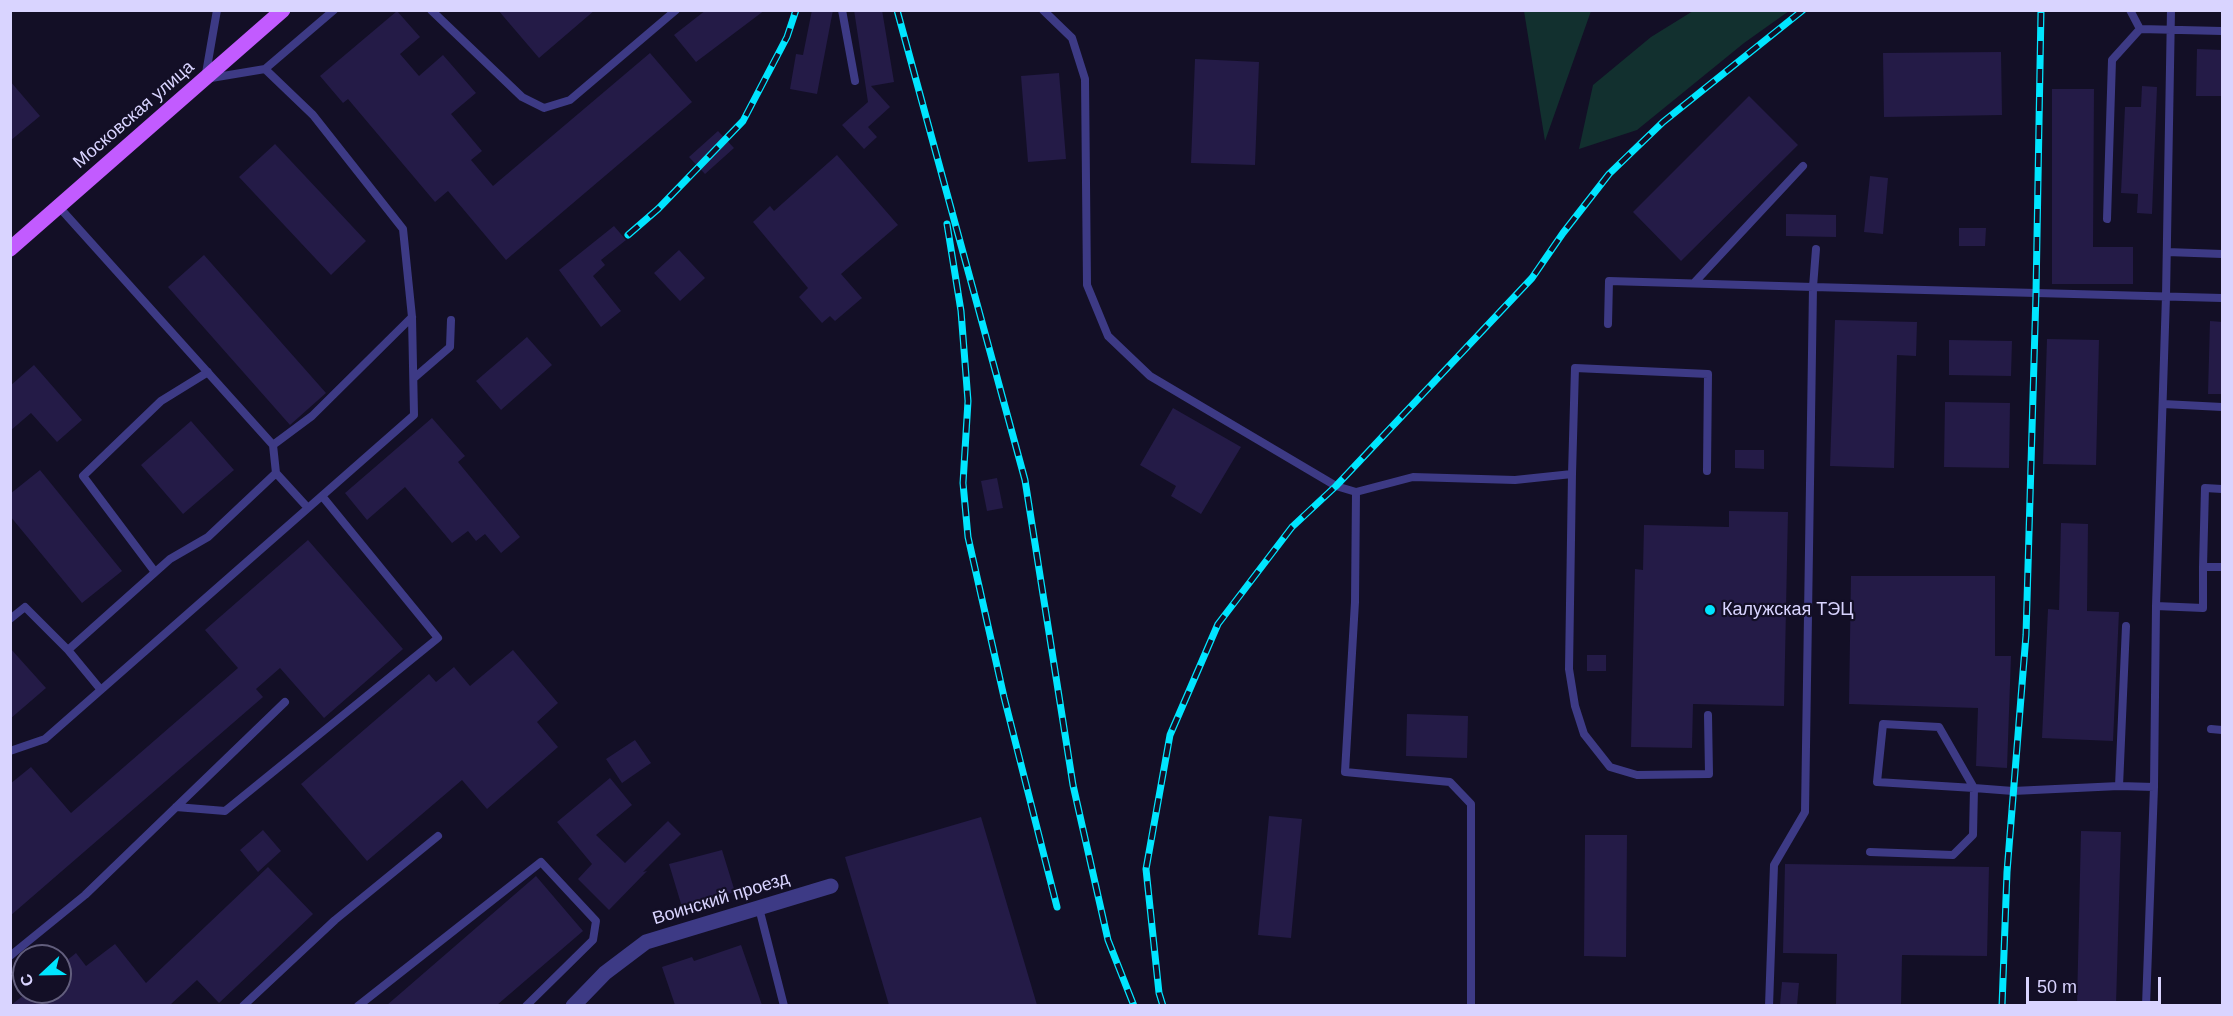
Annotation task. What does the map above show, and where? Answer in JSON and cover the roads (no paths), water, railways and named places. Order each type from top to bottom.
[{"type":"main road","name":"Московская улица","points":[[10,249],[283,10]]},
{"type":"street","name":"Воинский проезд","points":[[573,1005],[606,973],[646,942],[831,886]]},
{"type":"lane","points":[[217,10],[205,79],[265,69],[334,10]]},
{"type":"lane","points":[[431,10],[522,97],[544,108],[570,99],[676,10]]},
{"type":"lane","points":[[842,10],[855,81]]},
{"type":"lane","points":[[1043,10],[1072,38],[1085,79],[1087,285],[1108,336],[1150,376],[1336,486],[1356,492],[1413,477],[1515,480],[1572,474]]},
{"type":"lane","points":[[2130,10],[2140,29]]},
{"type":"lane","points":[[2146,1005],[2154,787],[2156,606],[2166,296],[2171,10]]},
{"type":"lane","points":[[2140,29],[2223,32]]},
{"type":"lane","points":[[2107,219],[2112,60],[2140,29]]},
{"type":"lane","points":[[10,751],[45,739],[414,415],[412,317],[403,230],[313,116],[265,69]]},
{"type":"lane","points":[[1694,283],[1803,166]]},
{"type":"lane","points":[[58,207],[273,444],[276,473],[308,508]]},
{"type":"lane","points":[[1769,1005],[1774,865],[1805,812],[1813,287],[1816,249]]},
{"type":"lane","points":[[2167,252],[2223,254]]},
{"type":"lane","points":[[1608,324],[1609,281],[2223,298]]},
{"type":"lane","points":[[273,444],[312,416],[412,317]]},
{"type":"lane","points":[[414,378],[450,347],[451,320]]},
{"type":"lane","points":[[1707,471],[1708,374],[1575,368],[1569,669],[1575,706],[1584,734],[1610,767],[1637,775],[1709,774],[1708,715]]},
{"type":"lane","points":[[155,572],[83,476],[161,401],[208,372]]},
{"type":"lane","points":[[2163,405],[2223,407]]},
{"type":"lane","points":[[68,650],[170,559],[208,537],[276,473]]},
{"type":"lane","points":[[2156,606],[2203,608],[2205,488],[2223,489]]},
{"type":"lane","points":[[1356,492],[1355,602],[1345,772],[1450,782],[1471,804],[1471,1005]]},
{"type":"lane","points":[[176,807],[225,811],[438,638],[322,496]]},
{"type":"lane","points":[[2204,567],[2223,567]]},
{"type":"lane","points":[[10,619],[25,607],[68,650],[101,690]]},
{"type":"lane","points":[[2119,786],[2126,626]]},
{"type":"lane","points":[[10,956],[85,895],[285,702]]},
{"type":"lane","points":[[1870,852],[1953,855],[1973,835],[1974,788],[1939,727],[1883,724],[1877,782],[1974,788],[2013,791],[2119,786],[2154,787]]},
{"type":"lane","points":[[2211,729],[2223,730]]},
{"type":"lane","points":[[243,1005],[335,920],[438,836]]},
{"type":"lane","points":[[358,1005],[542,862],[596,921],[593,940],[526,1005]]},
{"type":"lane","points":[[759,908],[784,1005]]},
{"type":"railway","points":[[628,235],[658,209],[743,121],[787,37],[796,10]]},
{"type":"railway","points":[[897,10],[1025,480],[1073,785],[1108,940],[1134,1006]]},
{"type":"railway","points":[[1163,1006],[1159,993],[1146,869],[1170,735],[1218,624],[1292,527],[1336,486],[1532,278],[1563,233],[1609,174],[1663,122],[1803,10]]},
{"type":"railway","points":[[2002,1006],[2007,872],[2026,635],[2041,10]]},
{"type":"railway","points":[[947,224],[961,311],[968,401],[963,483],[968,537],[1004,697],[1057,907]]},
{"type":"place","name":"Калужская ТЭЦ","points":[[1710,610]]}]
